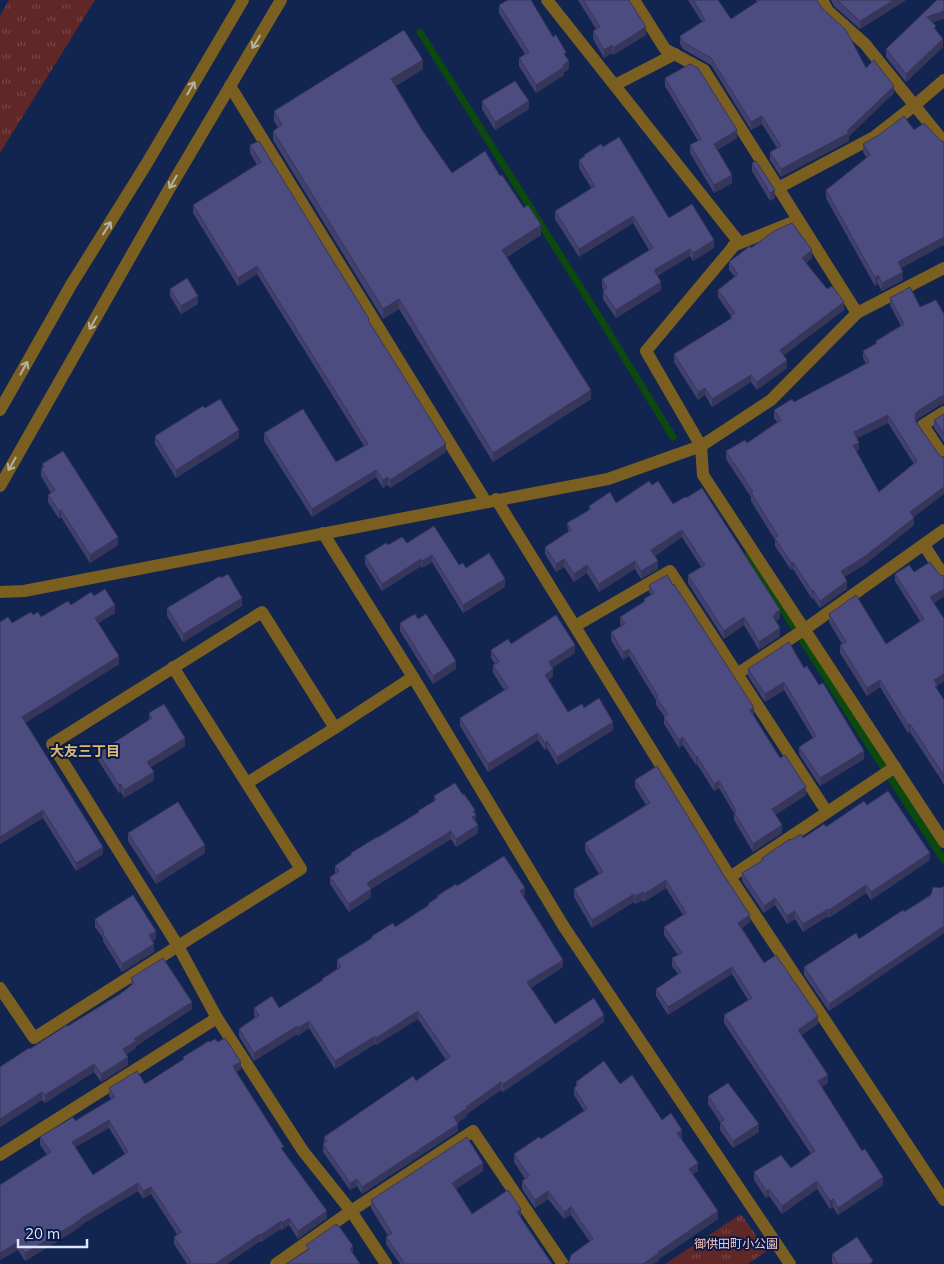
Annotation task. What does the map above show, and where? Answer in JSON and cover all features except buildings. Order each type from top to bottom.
[{"type":"street","points":[[0,410],[71,285],[147,163],[243,0]]},
{"type":"street","points":[[0,486],[168,191],[281,0]]},
{"type":"street","points":[[548,0],[738,240],[646,351],[701,446],[703,475],[944,842]]},
{"type":"street","points":[[634,0],[666,49],[704,70],[857,313]]},
{"type":"street","points":[[822,0],[828,11],[865,44],[944,142]]},
{"type":"street","points":[[615,85],[675,54]]},
{"type":"street","points":[[778,188],[874,137],[944,80]]},
{"type":"street","points":[[230,86],[491,500],[575,626],[730,877],[944,1200]]},
{"type":"street","points":[[733,246],[798,220]]},
{"type":"street","points":[[0,592],[24,591],[608,479],[701,446],[771,400],[857,313],[944,268]]},
{"type":"street","points":[[944,412],[923,425],[944,457]]},
{"type":"street","points":[[737,674],[805,630],[944,530]]},
{"type":"street","points":[[323,533],[413,677],[564,927],[785,1262]]},
{"type":"street","points":[[924,545],[944,576]]},
{"type":"street","points":[[575,626],[670,571],[827,812]]},
{"type":"street","points":[[335,728],[262,612],[52,744],[178,946],[217,1018],[304,1151],[351,1211],[386,1264]]},
{"type":"street","points":[[0,988],[34,1038],[301,869],[173,667]]},
{"type":"street","points":[[248,783],[413,677]]},
{"type":"street","points":[[730,877],[895,767]]},
{"type":"street","points":[[0,1155],[217,1018]]},
{"type":"street","points":[[276,1264],[351,1211],[473,1131],[563,1264]]},
{"type":"green space","points":[[9,0],[95,0],[0,153],[0,16]]},
{"type":"green space","name":"御供田町小公園","points":[[741,1214],[767,1251],[748,1264],[665,1264]]},
{"type":"waterway","points":[[420,32],[673,437]]},
{"type":"waterway","points":[[748,555],[944,860]]},
{"type":"district","name":"大友三丁目","points":[[85,751]]}]
